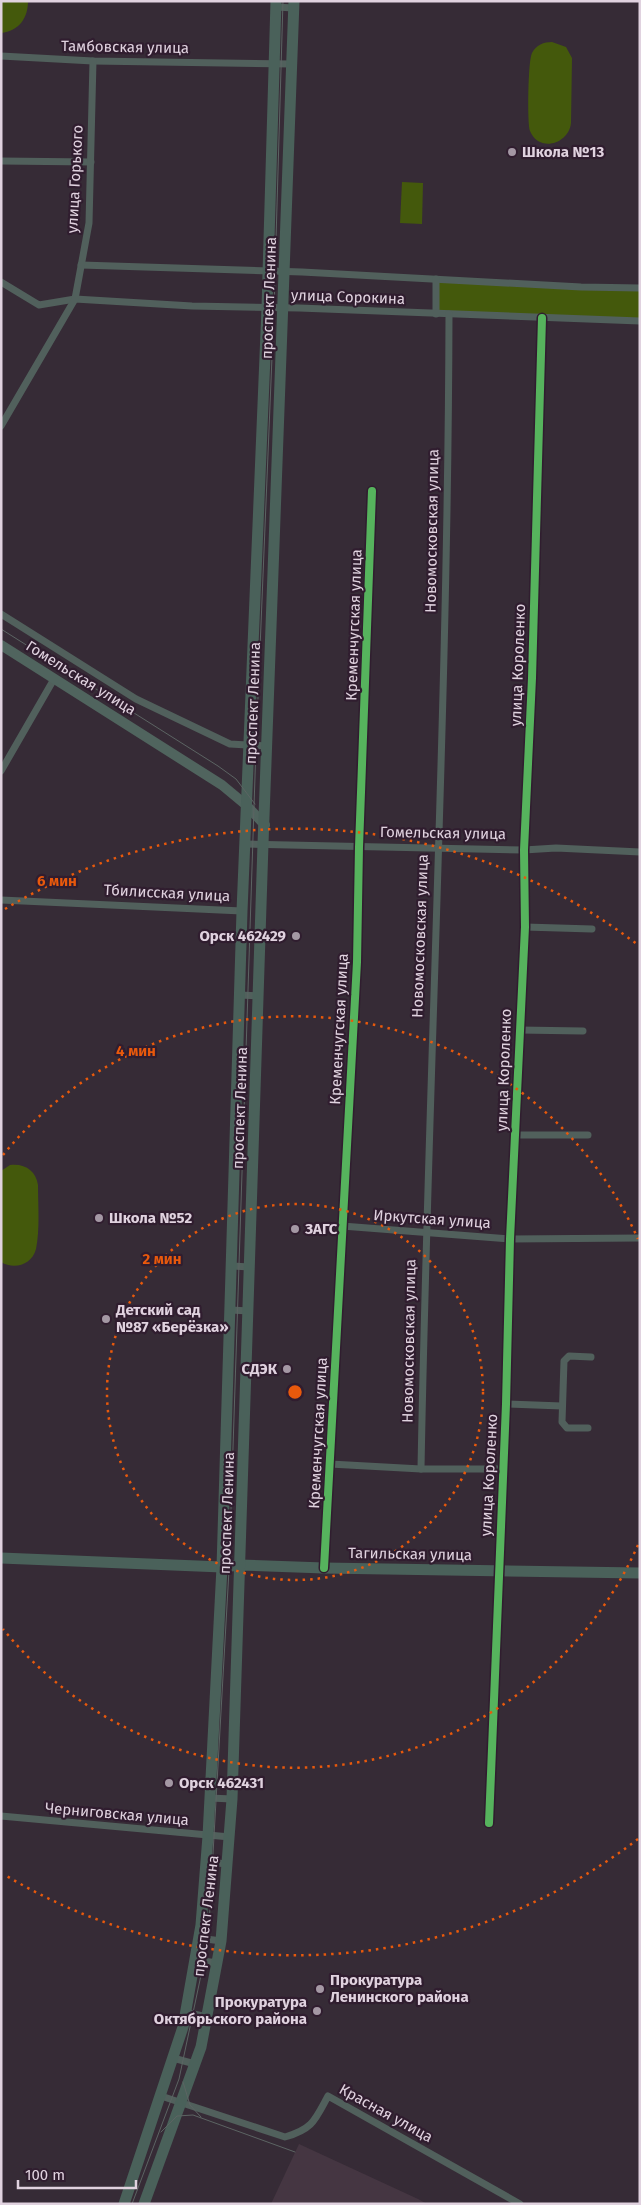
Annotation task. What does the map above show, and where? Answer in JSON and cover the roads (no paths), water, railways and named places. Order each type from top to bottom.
[{"type":"main road","name":"проспект Ленина","points":[[124,2204],[161,2096],[186,2012],[199,1938],[208,1836],[222,1567],[242,911],[267,308],[276,4]]},
{"type":"main road","name":"проспект Ленина","points":[[144,2204],[202,2046],[221,1941],[230,1837],[245,1439],[263,844],[286,272],[294,4]]},
{"type":"main road","name":"Тагильская улица","points":[[1,1558],[222,1567],[240,1565],[640,1573]]},
{"type":"street","points":[[276,4],[294,4]]},
{"type":"street","name":"Тамбовская улица","points":[[1,56],[93,61],[292,64]]},
{"type":"street","name":"улица Горького","points":[[1,426],[75,300],[89,223],[93,61]]},
{"type":"street","points":[[272,141],[290,142]]},
{"type":"street","points":[[1,161],[91,162]]},
{"type":"street","name":"улица Сорокина","points":[[81,265],[268,271],[640,288]]},
{"type":"street","points":[[436,280],[436,314]]},
{"type":"street","name":"улица Сорокина","points":[[1,282],[39,305],[75,300],[192,306],[640,321]]},
{"type":"street","name":"Новомосковская улица","points":[[421,1469],[425,1232],[448,492],[449,314]]},
{"type":"street","name":"улица Короленко","points":[[489,1822],[506,1404],[510,1238],[525,927],[524,850],[532,668],[542,318]]},
{"type":"street","points":[[260,486],[276,487]]},
{"type":"street","name":"Кременчугская улица","points":[[324,1568],[357,962],[359,847],[372,491]]},
{"type":"street","name":"Гомельская улица","points":[[1,614],[136,699],[230,744],[267,746]]},
{"type":"street","name":"Гомельская улица","points":[[1,645],[222,785],[246,805],[265,825]]},
{"type":"street","points":[[1,771],[4,757],[54,679]]},
{"type":"street","name":"Гомельская улица","points":[[246,844],[524,850],[556,848],[640,852]]},
{"type":"street","name":"Тбилисская улица","points":[[1,900],[242,911]]},
{"type":"street","points":[[525,927],[592,929]]},
{"type":"street","points":[[240,995],[259,996]]},
{"type":"street","points":[[519,1030],[582,1031]]},
{"type":"street","points":[[516,1135],[588,1135]]},
{"type":"street","points":[[235,1158],[254,1159]]},
{"type":"street","name":"Иркутская улица","points":[[342,1226],[510,1238],[640,1238]]},
{"type":"street","points":[[232,1266],[250,1267]]},
{"type":"street","points":[[231,1310],[249,1311]]},
{"type":"street","points":[[588,1428],[567,1428],[562,1422],[562,1406],[564,1361],[569,1356],[591,1357]]},
{"type":"street","points":[[506,1404],[562,1406]]},
{"type":"street","points":[[226,1438],[245,1439]]},
{"type":"street","points":[[330,1464],[421,1469],[503,1469]]},
{"type":"street","points":[[210,1798],[232,1800]]},
{"type":"street","name":"Черниговская улица","points":[[1,1816],[230,1837]]},
{"type":"street","points":[[206,1862],[228,1864]]},
{"type":"street","points":[[199,1938],[221,1941]]},
{"type":"street","points":[[195,1960],[218,1963]]},
{"type":"street","points":[[186,2012],[207,2017]]},
{"type":"street","points":[[173,2058],[195,2064]]},
{"type":"street","name":"Красная улица","points":[[161,2096],[285,2137],[303,2132],[313,2124],[328,2096],[520,2204]]},
{"type":"tram line","points":[[132,2204],[179,2079],[204,1961],[209,1925],[229,1570],[256,746],[274,308],[283,1]]},
{"type":"tram line","points":[[1,629],[218,766],[236,779],[255,804]]},
{"type":"tram line","points":[[183,2082],[190,2105],[201,2117]]},
{"type":"tram line","points":[[161,2132],[177,2116],[193,2115],[295,2152]]},
{"type":"place","name":"Школа №13","points":[[512,152]]},
{"type":"place","name":"Орск 462429","points":[[296,936]]},
{"type":"place","name":"Школа №52","points":[[99,1218]]},
{"type":"place","name":"ЗАГС","points":[[295,1229]]},
{"type":"place","name":"Детский сад №87 «Берёзка»","points":[[106,1319]]},
{"type":"place","name":"СДЭК","points":[[287,1369]]},
{"type":"place","name":"Орск 462431","points":[[169,1783]]},
{"type":"place","name":"Прокуратура Ленинского района","points":[[320,1989]]},
{"type":"place","name":"Прокуратура Октябрьского района","points":[[317,2011]]}]
